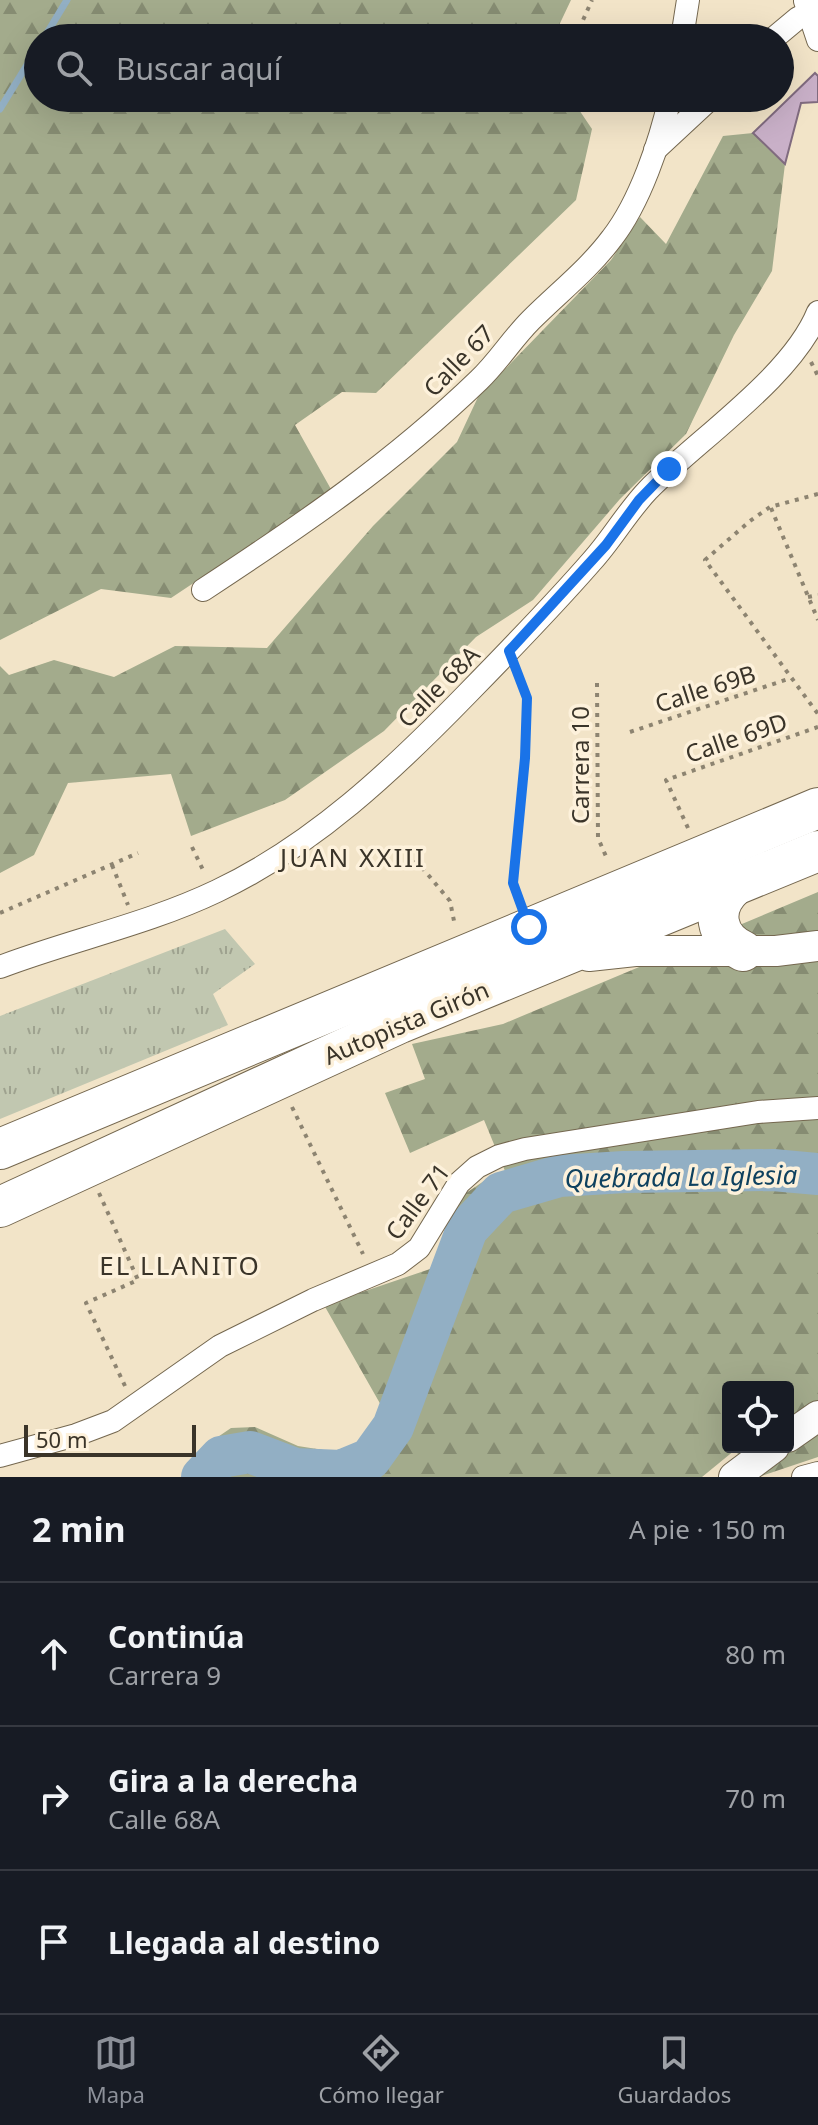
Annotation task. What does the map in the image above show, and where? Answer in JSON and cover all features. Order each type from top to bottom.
[{"type":"highway","name":"Autopista Girón","points":[[0,1149],[818,808]]},
{"type":"highway","name":"Autopista Girón","points":[[0,1207],[343,1048],[818,851]]},
{"type":"highway","points":[[733,887],[721,902],[718,921],[726,940],[743,951]]},
{"type":"street","points":[[684,24],[688,0]]},
{"type":"street","points":[[790,24],[810,7],[818,40]]},
{"type":"street","name":"Calle 67","points":[[203,590],[326,509],[427,428],[481,378],[530,322],[614,236],[639,189],[666,112]]},
{"type":"street","points":[[654,151],[696,112]]},
{"type":"street","name":"Calle 68A","points":[[0,967],[213,893],[258,869],[316,831],[365,793],[509,651],[606,545],[639,500],[669,469],[780,367],[806,336],[818,312]]},
{"type":"street","points":[[608,895],[698,942],[743,951]]},
{"type":"street","points":[[542,964],[635,951],[776,951],[818,946]]},
{"type":"street","name":"Calle 71","points":[[0,1456],[76,1435],[113,1421],[220,1346],[412,1255],[459,1183],[477,1167],[499,1156],[525,1149],[758,1112],[818,1108]]},
{"type":"street","points":[[794,1433],[818,1416]]},
{"type":"street","points":[[734,1477],[766,1453]]},
{"type":"street","points":[[803,1477],[818,1473]]},
{"type":"path","points":[[581,24],[592,0]]},
{"type":"path","points":[[818,494],[770,507],[705,560],[818,714]]},
{"type":"path","points":[[770,507],[818,620]]},
{"type":"path","points":[[808,597],[818,595]]},
{"type":"path","points":[[509,651],[527,698],[525,758],[513,883],[529,927]]},
{"type":"path","name":"Calle 69B","points":[[630,732],[791,678]]},
{"type":"path","name":"Carrera 10","points":[[597,683],[598,838],[608,895]]},
{"type":"path","name":"Calle 69D","points":[[701,856],[666,780],[818,727]]},
{"type":"path","points":[[192,847],[213,893]]},
{"type":"path","points":[[409,852],[450,901],[462,956]]},
{"type":"path","points":[[0,913],[138,853]]},
{"type":"path","points":[[112,865],[135,922]]},
{"type":"path","points":[[291,1105],[373,1276]]},
{"type":"path","points":[[93,1180],[138,1280],[86,1303],[134,1406]]},
{"type":"green space","points":[[0,0],[571,0],[560,24],[24,24],[24,112],[580,112],[592,129],[576,200],[376,393],[342,392],[295,425],[332,491],[171,598],[101,589],[0,640]]},
{"type":"green space","points":[[753,133],[785,164],[772,271],[734,335],[686,434],[620,499],[533,600],[476,637],[384,731],[285,800],[191,836],[171,774],[68,783],[34,855],[0,873],[0,666],[9,675],[54,660],[114,677],[175,646],[267,648],[373,526],[457,442],[478,397],[611,260],[640,217],[666,244],[723,136]]},
{"type":"green space","points":[[818,892],[818,1457],[755,1477],[737,1453],[794,1453],[794,1381],[722,1381],[722,1453],[731,1453],[702,1477],[193,1477],[206,1445],[231,1428],[255,1427],[298,1446],[342,1453],[368,1443],[386,1414],[324,1305],[433,1268],[460,1197],[505,1171],[484,1120],[410,1153],[385,1093],[425,1079],[412,1044],[503,1024]]},
{"type":"green space","points":[[225,929],[255,964],[213,994],[228,1025],[0,1119],[0,1016]]},
{"type":"building","points":[[815,73],[818,76],[818,102],[801,103],[785,164],[753,133],[775,112],[794,112],[794,93]]},
{"type":"waterway","points":[[52,24],[67,0]]},
{"type":"waterway","points":[[0,109],[24,70]]},
{"type":"waterway","name":"Quebrada La Iglesia","points":[[202,1477],[221,1457],[250,1452],[295,1469],[341,1471],[370,1459],[393,1427],[467,1229],[501,1193],[559,1176],[624,1172],[773,1170],[818,1174]]},
{"type":"district","name":"JUAN XXIII","points":[[353,857]]},
{"type":"district","name":"EL LLANITO","points":[[180,1265]]},
{"type":"route","points":[[529,927],[513,883],[525,758],[527,698],[509,651],[606,545],[639,500],[669,469]]}]
